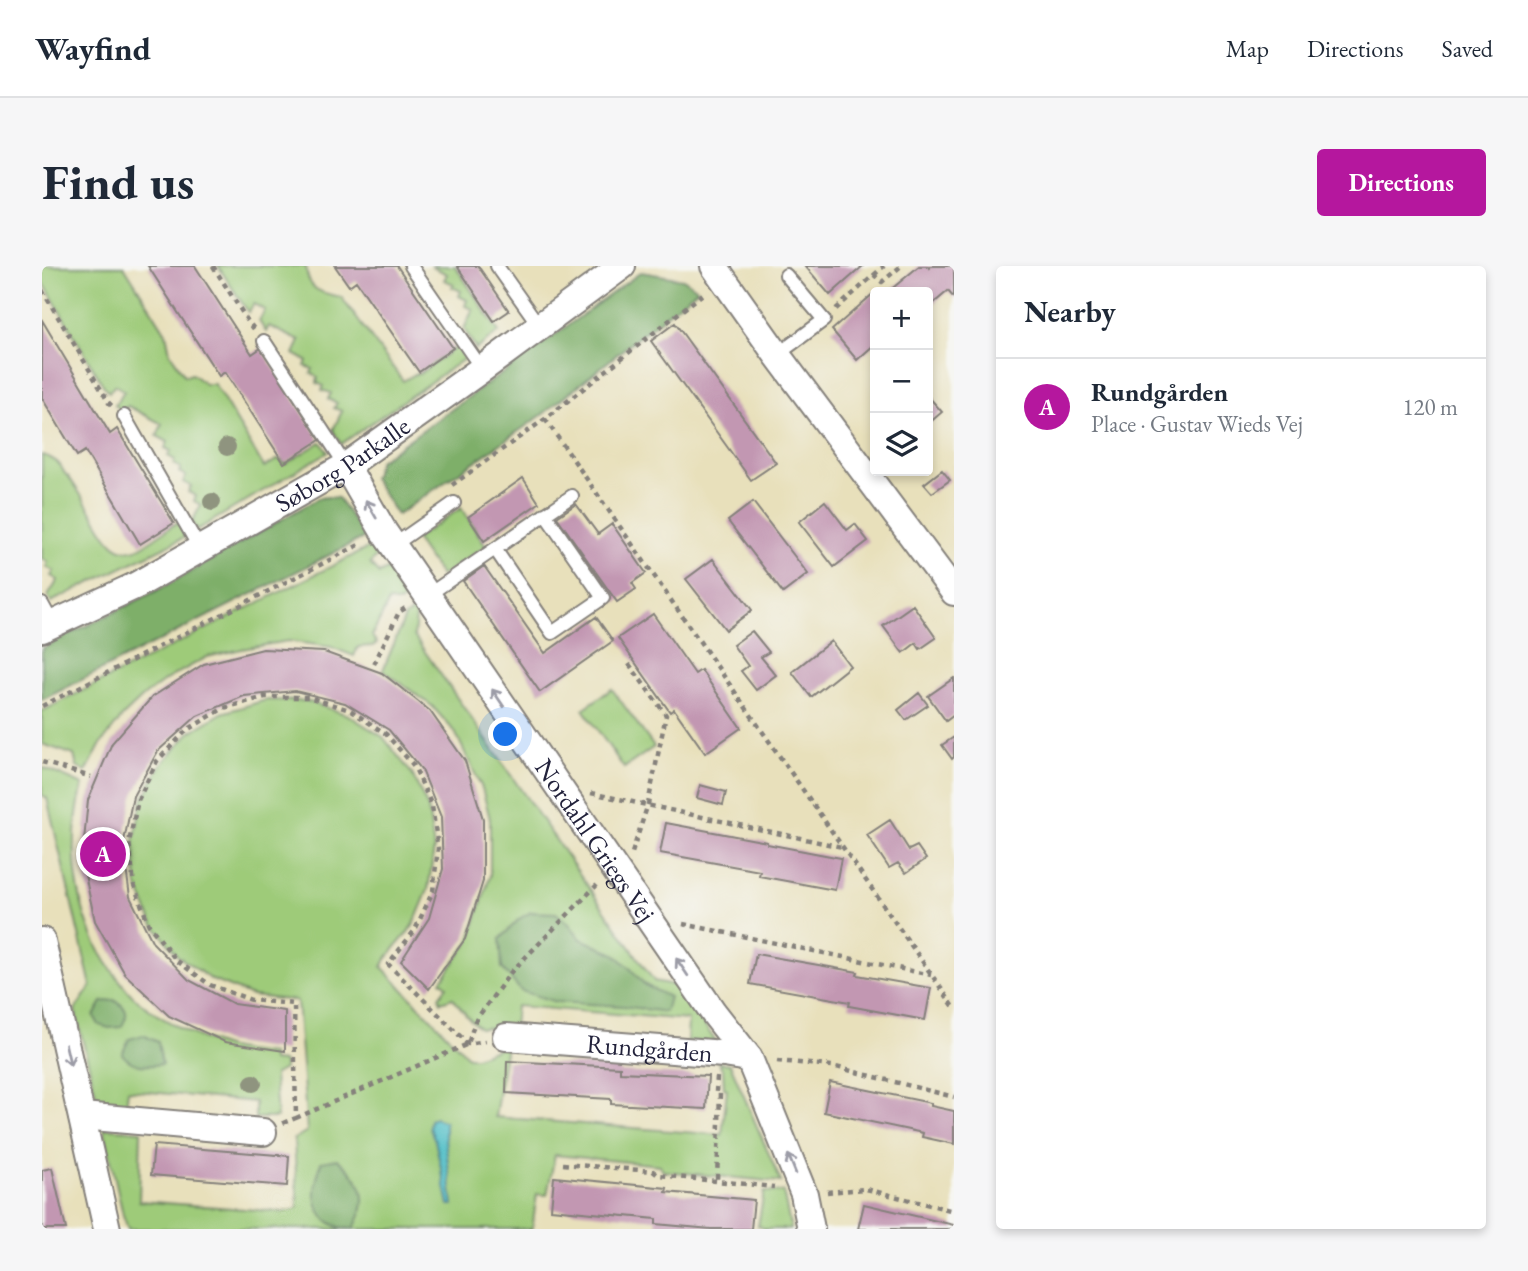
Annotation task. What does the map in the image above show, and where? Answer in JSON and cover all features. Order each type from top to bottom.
[{"type":"street","name":"Søborg Parkalle","points":[[46,619],[137,585],[346,466],[622,266]]},
{"type":"street","points":[[718,272],[954,592]]},
{"type":"street","name":"Nordahl Griegs Vej","points":[[346,466],[389,539],[713,1012],[748,1058],[804,1194],[811,1229]]},
{"type":"street","points":[[42,941],[107,1229]]},
{"type":"street","name":"Rundgården","points":[[506,1037],[748,1058]]},
{"type":"street","points":[[82,1116],[263,1132]]},
{"type":"lane","points":[[411,266],[482,369]]},
{"type":"lane","points":[[497,266],[540,327]]},
{"type":"lane","points":[[777,355],[824,320],[786,275]]},
{"type":"lane","points":[[264,341],[346,466]]},
{"type":"lane","points":[[124,416],[200,549]]},
{"type":"lane","points":[[428,595],[572,496]]},
{"type":"lane","points":[[389,539],[454,503]]},
{"type":"lane","points":[[495,549],[552,633],[603,598],[545,514]]},
{"type":"path","points":[[213,266],[247,320],[264,341]]},
{"type":"path","points":[[824,320],[884,266]]},
{"type":"path","points":[[874,275],[882,282],[901,266]]},
{"type":"path","points":[[449,487],[545,419],[718,272]]},
{"type":"path","points":[[42,290],[109,403],[124,416]]},
{"type":"path","points":[[545,419],[954,1007]]},
{"type":"path","points":[[42,706],[389,539]]},
{"type":"path","points":[[374,664],[399,612],[428,595]]},
{"type":"path","points":[[468,1044],[475,1021],[511,972],[614,867],[634,852],[648,804],[667,715],[629,664]]},
{"type":"path","points":[[296,1118],[294,1004],[251,1000],[210,985],[176,960],[149,925],[134,885],[130,842],[138,800],[157,761],[187,730],[223,708],[265,697],[308,697],[350,710],[386,734],[414,766],[432,806],[438,848],[433,891],[415,930],[388,964],[468,1044]]},
{"type":"path","points":[[42,762],[91,777]]},
{"type":"path","points":[[566,797],[594,793],[843,847]]},
{"type":"path","points":[[656,928],[686,923],[932,975]]},
{"type":"path","points":[[263,1132],[468,1044],[506,1037]]},
{"type":"path","points":[[713,1054],[711,1074],[717,1074],[716,1092],[720,1093],[717,1180]]},
{"type":"path","points":[[748,1058],[832,1066],[954,1097]]},
{"type":"path","points":[[563,1164],[653,1171],[658,1175],[780,1188],[804,1194],[866,1189],[954,1211]]},
{"type":"green space","points":[[44,266],[124,266],[166,333],[170,353],[185,376],[192,374],[205,384],[214,384],[264,467],[279,459],[285,464],[321,442],[328,452],[197,530],[192,522],[201,505],[194,501],[196,496],[188,492],[191,486],[183,482],[186,476],[179,472],[181,468],[173,464],[175,460],[168,456],[171,451],[165,448],[168,442],[157,436],[162,424],[128,406],[122,411],[115,405],[124,391],[115,385],[109,392],[103,385],[42,280]]},
{"type":"green space","points":[[218,266],[306,266],[312,285],[321,292],[341,297],[403,381],[419,374],[457,347],[464,359],[341,444],[333,430],[342,411],[334,408],[337,403],[328,399],[331,393],[322,390],[324,386],[317,383],[318,377],[311,373],[313,369],[305,366],[307,361],[294,354],[300,341],[269,326],[266,332],[259,321],[265,310],[254,304],[248,312]]},
{"type":"green space","points":[[431,266],[455,266],[499,332],[476,349],[464,329],[473,309],[465,306],[467,300],[459,296],[461,291],[452,287],[454,284],[444,280],[447,274]]},
{"type":"green space","points":[[641,272],[683,279],[698,289],[542,415],[397,515],[373,478],[379,461]]},
{"type":"green space","points":[[42,455],[60,465],[110,540],[121,549],[141,547],[178,522],[185,537],[51,602],[48,596],[58,580],[51,576],[54,571],[46,567],[48,562],[42,559]]},
{"type":"green space","points":[[319,498],[338,498],[365,537],[42,700],[42,648],[164,587]]},
{"type":"green space","points":[[461,508],[486,546],[441,576],[415,539]]},
{"type":"green space","points":[[374,545],[380,552],[370,564],[379,574],[389,569],[406,597],[400,603],[389,601],[372,636],[377,643],[373,646],[358,647],[354,656],[331,647],[288,641],[207,657],[167,679],[123,716],[101,744],[86,772],[77,767],[74,755],[42,744],[42,711]]},
{"type":"green space","points":[[417,608],[414,636],[654,981],[678,986],[716,1042],[687,1041],[688,1020],[516,1006],[514,1027],[480,1028],[453,998],[441,1002],[439,997],[447,986],[441,981],[469,942],[490,876],[490,819],[482,788],[455,732],[432,706],[383,670],[405,617]]},
{"type":"green space","points":[[612,689],[654,747],[624,768],[583,709]]},
{"type":"green space","points":[[266,700],[307,701],[348,715],[383,737],[412,774],[428,808],[434,849],[428,890],[413,926],[382,967],[468,1057],[476,1057],[506,1045],[495,1117],[722,1135],[727,1089],[724,1088],[723,1070],[718,1062],[730,1064],[781,1182],[663,1171],[660,1165],[555,1155],[547,1195],[537,1194],[532,1229],[128,1229],[104,1128],[141,1131],[139,1201],[284,1212],[298,1208],[294,1139],[307,1131],[297,1001],[252,996],[212,980],[178,956],[152,922],[137,884],[134,842],[142,801],[161,765],[189,733],[222,713]]},
{"type":"green space","points":[[44,768],[83,785],[75,836],[78,888],[84,914],[106,961],[133,996],[167,1021],[217,1044],[272,1054],[272,1061],[284,1062],[284,1069],[274,1075],[277,1118],[255,1118],[255,1102],[128,1090],[126,1107],[99,1106],[75,1010],[91,986],[47,798],[42,795]]},
{"type":"green space","points":[[531,912],[556,913],[581,939],[615,954],[645,985],[669,997],[665,1012],[623,1006],[556,1002],[521,991],[502,968],[500,939],[519,919]]},
{"type":"green space","points":[[114,1000],[126,1011],[121,1027],[99,1025],[94,1016],[102,1002]]},
{"type":"green space","points":[[143,1035],[158,1042],[162,1064],[135,1064],[122,1054],[129,1039]]},
{"type":"green space","points":[[337,1159],[353,1175],[362,1191],[362,1208],[353,1229],[339,1227],[327,1220],[316,1203],[315,1187],[321,1162]]},
{"type":"green space","points":[[764,1192],[783,1192],[791,1229],[763,1229],[758,1226]]},
{"type":"water","points":[[435,1118],[445,1122],[453,1205],[449,1205],[435,1140],[429,1127],[430,1120]]},
{"type":"building","points":[[148,266],[195,266],[252,354],[261,348],[320,440],[284,463],[225,372],[219,376]]},
{"type":"building","points":[[335,266],[397,266],[453,348],[419,372],[356,281],[349,286]]},
{"type":"building","points":[[457,266],[478,266],[509,311],[494,321]]},
{"type":"building","points":[[805,266],[863,266],[830,295]]},
{"type":"building","points":[[919,266],[954,266],[954,298],[948,291],[933,304],[933,287],[894,287]]},
{"type":"building","points":[[870,296],[870,348],[857,360],[832,330]]},
{"type":"building","points":[[42,320],[110,434],[117,429],[174,523],[140,544],[85,451],[77,456],[42,398]]},
{"type":"building","points":[[675,323],[776,463],[751,480],[651,341]]},
{"type":"building","points":[[933,402],[942,412],[933,420]]},
{"type":"building","points":[[942,470],[950,480],[932,493],[924,484]]},
{"type":"building","points":[[523,478],[539,503],[484,541],[468,517]]},
{"type":"building","points":[[825,501],[847,530],[855,524],[868,541],[834,567],[799,522]]},
{"type":"building","points":[[753,502],[808,574],[783,593],[728,521]]},
{"type":"building","points":[[576,504],[598,534],[612,524],[646,573],[632,583],[636,589],[617,602],[557,517]]},
{"type":"building","points":[[713,559],[752,610],[726,630],[686,579]]},
{"type":"building","points":[[484,566],[545,653],[596,617],[613,641],[540,692],[463,581]]},
{"type":"building","points":[[913,605],[936,638],[920,649],[916,643],[903,653],[883,626]]},
{"type":"building","points":[[653,614],[695,674],[701,670],[741,728],[705,753],[674,709],[670,712],[618,638]]},
{"type":"building","points":[[752,631],[769,652],[761,657],[776,675],[756,690],[741,671],[748,666],[733,645]]},
{"type":"building","points":[[831,641],[850,666],[811,697],[792,672]]},
{"type":"building","points":[[263,649],[324,652],[382,673],[430,711],[465,761],[483,819],[483,881],[465,939],[429,989],[401,961],[429,918],[443,869],[441,817],[422,770],[389,730],[345,703],[295,691],[244,696],[197,716],[158,751],[133,796],[123,846],[130,897],[153,943],[189,980],[234,1004],[285,1011],[285,1051],[225,1042],[169,1016],[125,974],[95,921],[82,861],[88,800],[112,743],[152,697],[204,664]]},
{"type":"building","points":[[954,678],[954,715],[946,721],[928,696]]},
{"type":"building","points":[[919,693],[928,705],[906,720],[898,710]]},
{"type":"building","points":[[954,737],[954,757],[952,759],[942,745]]},
{"type":"building","points":[[700,785],[726,792],[723,805],[697,798]]},
{"type":"building","points":[[890,820],[909,850],[917,846],[926,859],[906,873],[898,863],[889,868],[867,835]]},
{"type":"building","points":[[666,823],[841,858],[835,890],[759,876],[760,871],[660,853]]},
{"type":"building","points":[[756,954],[931,988],[925,1020],[849,1006],[850,1002],[750,984]]},
{"type":"building","points":[[507,1061],[620,1067],[620,1072],[708,1076],[706,1109],[611,1104],[611,1099],[506,1093]]},
{"type":"building","points":[[830,1082],[931,1103],[931,1106],[954,1111],[954,1144],[922,1137],[923,1133],[824,1112]]},
{"type":"building","points":[[154,1145],[289,1156],[287,1186],[151,1175]]},
{"type":"building","points":[[52,1168],[66,1229],[42,1229],[42,1170]]},
{"type":"building","points":[[554,1177],[667,1188],[666,1192],[754,1200],[751,1229],[711,1229],[656,1224],[656,1219],[551,1209]]},
{"type":"building","points":[[864,1204],[954,1225],[954,1229],[858,1229]]},
{"type":"place","name":"Rundgården","points":[[103,854]]}]
